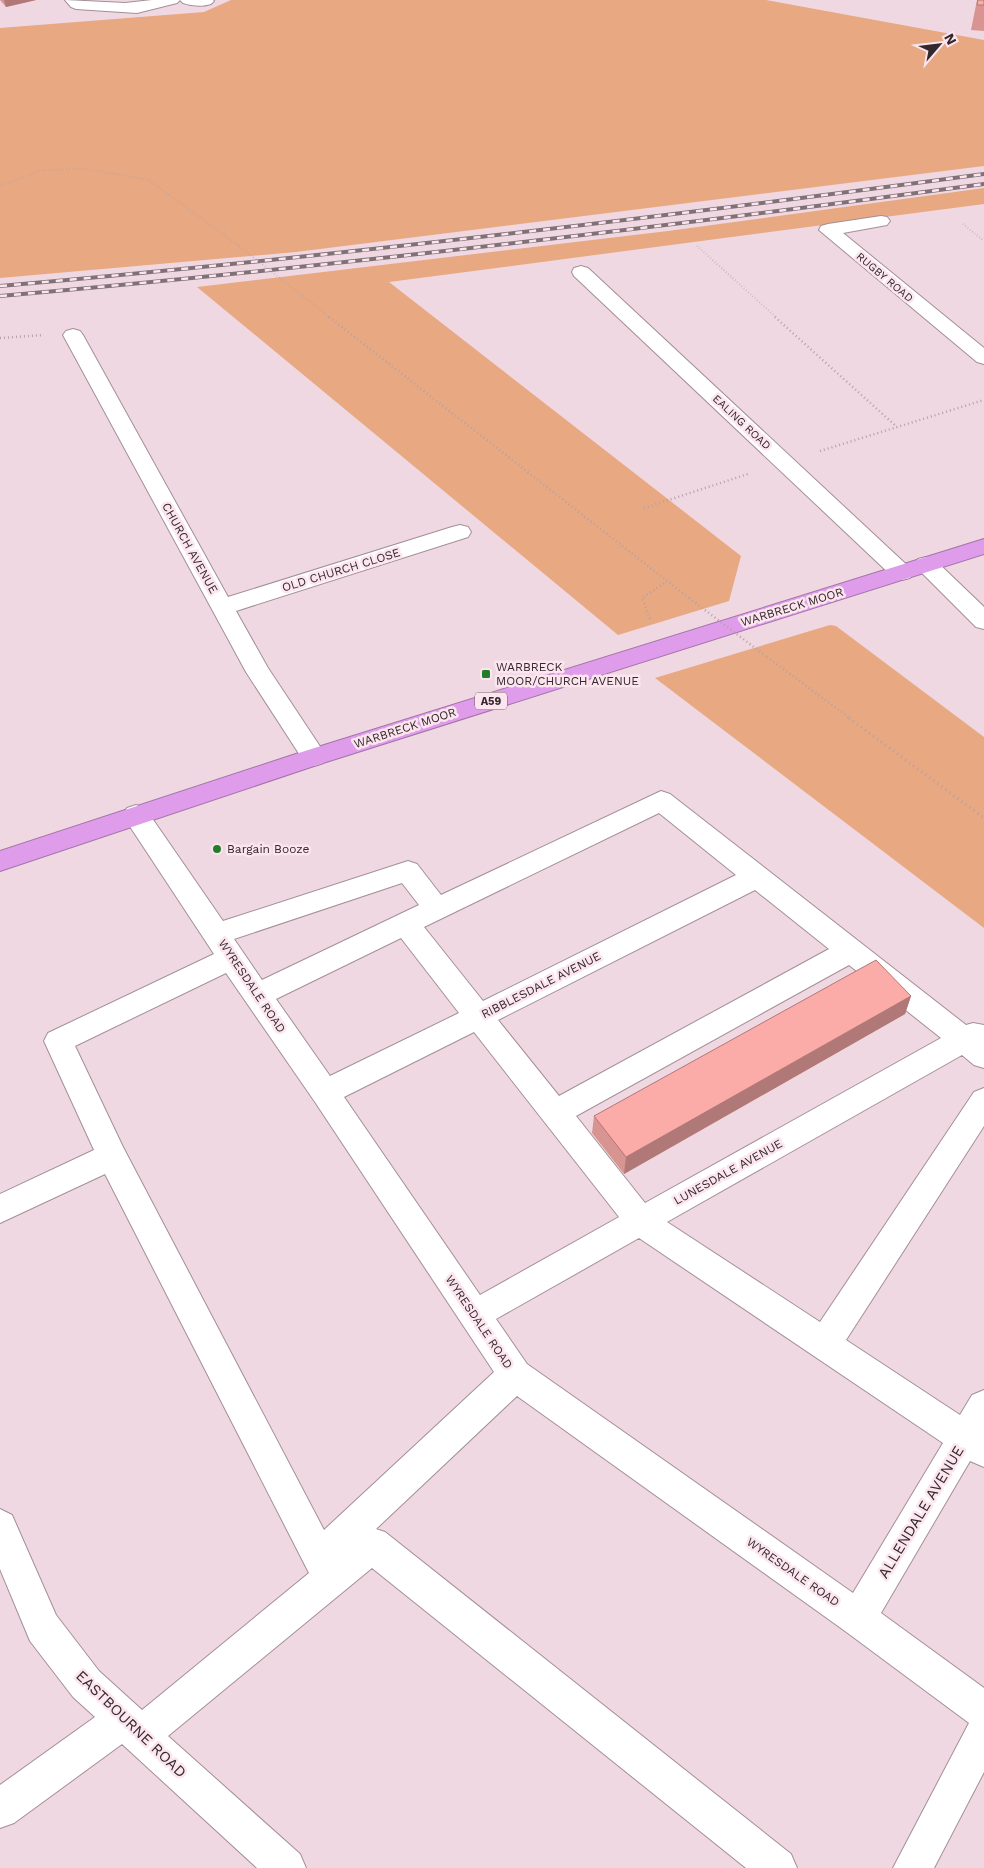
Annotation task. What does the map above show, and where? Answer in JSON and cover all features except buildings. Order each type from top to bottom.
[{"type":"highway","name":"WARBRECK MOOR","points":[[0,861],[314,757],[984,546]]},
{"type":"street","points":[[75,2],[131,8],[172,0]]},
{"type":"street","points":[[188,0],[215,1]]},
{"type":"street","name":"RUGBY ROAD","points":[[881,221],[828,230],[984,358]]},
{"type":"street","name":"EALING ROAD","points":[[581,272],[902,573]]},
{"type":"street","name":"CHURCH AVENUE","points":[[73,335],[258,672],[314,757]]},
{"type":"street","name":"OLD CHURCH CLOSE","points":[[222,607],[460,532]]},
{"type":"street","points":[[926,564],[984,621]]},
{"type":"street","points":[[258,995],[662,801],[852,950],[977,1044]]},
{"type":"street","name":"WYRESDALE ROAD","points":[[136,816],[515,1374],[858,1618],[984,1711]]},
{"type":"street","points":[[327,1566],[112,1156],[58,1041],[224,946],[408,871],[437,908]]},
{"type":"street","name":"RIBBLESDALE AVENUE","points":[[325,1093],[757,876]]},
{"type":"street","points":[[405,923],[641,1222],[975,1444]]},
{"type":"street","points":[[555,1113],[852,950]]},
{"type":"street","name":"LUNESDALE AVENUE","points":[[474,1315],[641,1222],[977,1044]]},
{"type":"street","points":[[825,1343],[984,1101]]},
{"type":"street","points":[[0,1209],[112,1156]]},
{"type":"street","points":[[0,1809],[132,1727],[327,1566],[515,1374]]},
{"type":"street","name":"ALLENDALE AVENUE","points":[[858,1618],[975,1444],[984,1406]]},
{"type":"street","name":"EASTBOURNE ROAD","points":[[0,1527],[43,1628],[86,1684],[286,1868]]},
{"type":"street","points":[[327,1566],[372,1545],[777,1868]]},
{"type":"street","points":[[914,1868],[984,1733]]},
{"type":"path","points":[[0,186],[42,170],[87,169],[149,180],[220,231],[666,582],[984,818]]},
{"type":"path","points":[[963,224],[984,241]]},
{"type":"path","points":[[697,246],[897,427]]},
{"type":"path","points":[[0,338],[73,335]]},
{"type":"path","points":[[666,582],[642,598],[648,618],[677,642]]},
{"type":"shaded area","points":[[231,0],[766,0],[984,40],[984,166],[296,252],[0,278],[0,28],[204,12]]},
{"type":"shaded area","points":[[984,188],[984,204],[389,282],[741,556],[729,601],[618,635],[197,287],[668,231]]},
{"type":"shaded area","points":[[830,625],[836,626],[984,737],[984,928],[655,678]]},
{"type":"railway","points":[[0,286],[493,236],[984,174]]},
{"type":"railway","points":[[0,296],[493,246],[984,184]]},
{"type":"place","name":"WARBRECK MOOR/CHURCH AVENUE","points":[[486,674]]},
{"type":"place","name":"Bargain Booze","points":[[217,849]]}]
